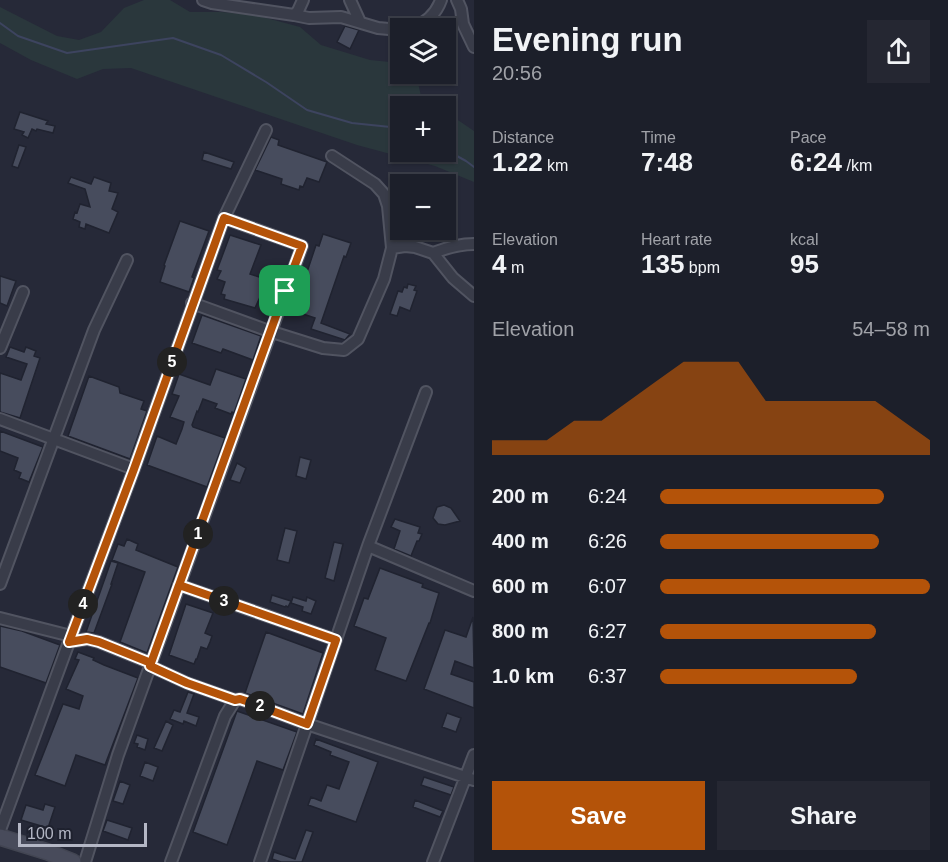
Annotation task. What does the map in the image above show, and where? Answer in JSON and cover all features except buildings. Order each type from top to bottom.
[{"type":"main road","points":[[0,837],[73,862]]},
{"type":"street","points":[[203,0],[309,18],[341,17],[378,28],[390,29]]},
{"type":"street","points":[[294,15],[303,0]]},
{"type":"street","points":[[350,0],[360,22]]},
{"type":"street","points":[[429,18],[441,0]]},
{"type":"street","points":[[457,0],[463,24],[474,47]]},
{"type":"street","points":[[0,830],[224,218],[266,130]]},
{"type":"street","points":[[192,303],[323,348],[344,350],[358,339],[384,279],[392,248],[388,206],[384,194],[375,184],[332,156]]},
{"type":"street","points":[[85,862],[118,755],[150,664],[302,246],[224,218]]},
{"type":"street","points":[[433,253],[464,244],[474,244]]},
{"type":"street","points":[[392,248],[415,247],[433,253],[453,278],[474,296]]},
{"type":"street","points":[[0,584],[94,330],[127,260]]},
{"type":"street","points":[[0,348],[23,291]]},
{"type":"street","points":[[260,862],[368,546],[426,392]]},
{"type":"street","points":[[0,419],[134,469]]},
{"type":"street","points":[[368,546],[474,591]]},
{"type":"street","points":[[179,585],[336,640]]},
{"type":"street","points":[[0,618],[70,639],[93,641],[150,664],[187,683],[470,778]]},
{"type":"street","points":[[171,862],[225,716],[235,700]]},
{"type":"street","points":[[433,862],[470,778],[474,755]]},
{"type":"shaded area","points":[[144,0],[170,0],[190,12],[255,15],[300,27],[321,45],[370,60],[390,62],[390,84],[418,84],[421,96],[390,96],[390,154],[357,145],[131,68],[103,69],[77,79],[31,60],[0,43],[0,7],[57,36],[79,40],[101,32],[124,8]]},
{"type":"shaded area","points":[[456,119],[474,131],[474,182],[420,162],[456,162]]},
{"type":"waterway","points":[[0,23],[18,36],[67,53],[173,38],[221,55],[307,110],[352,123],[390,127]]},
{"type":"waterway","points":[[456,156],[474,167]]},
{"type":"route","points":[[285,291],[242,413],[179,585],[150,666],[187,683],[235,700],[246,701],[307,724],[336,640],[179,585],[151,663],[99,642],[87,639],[69,642],[224,218],[302,246],[285,291]]}]
